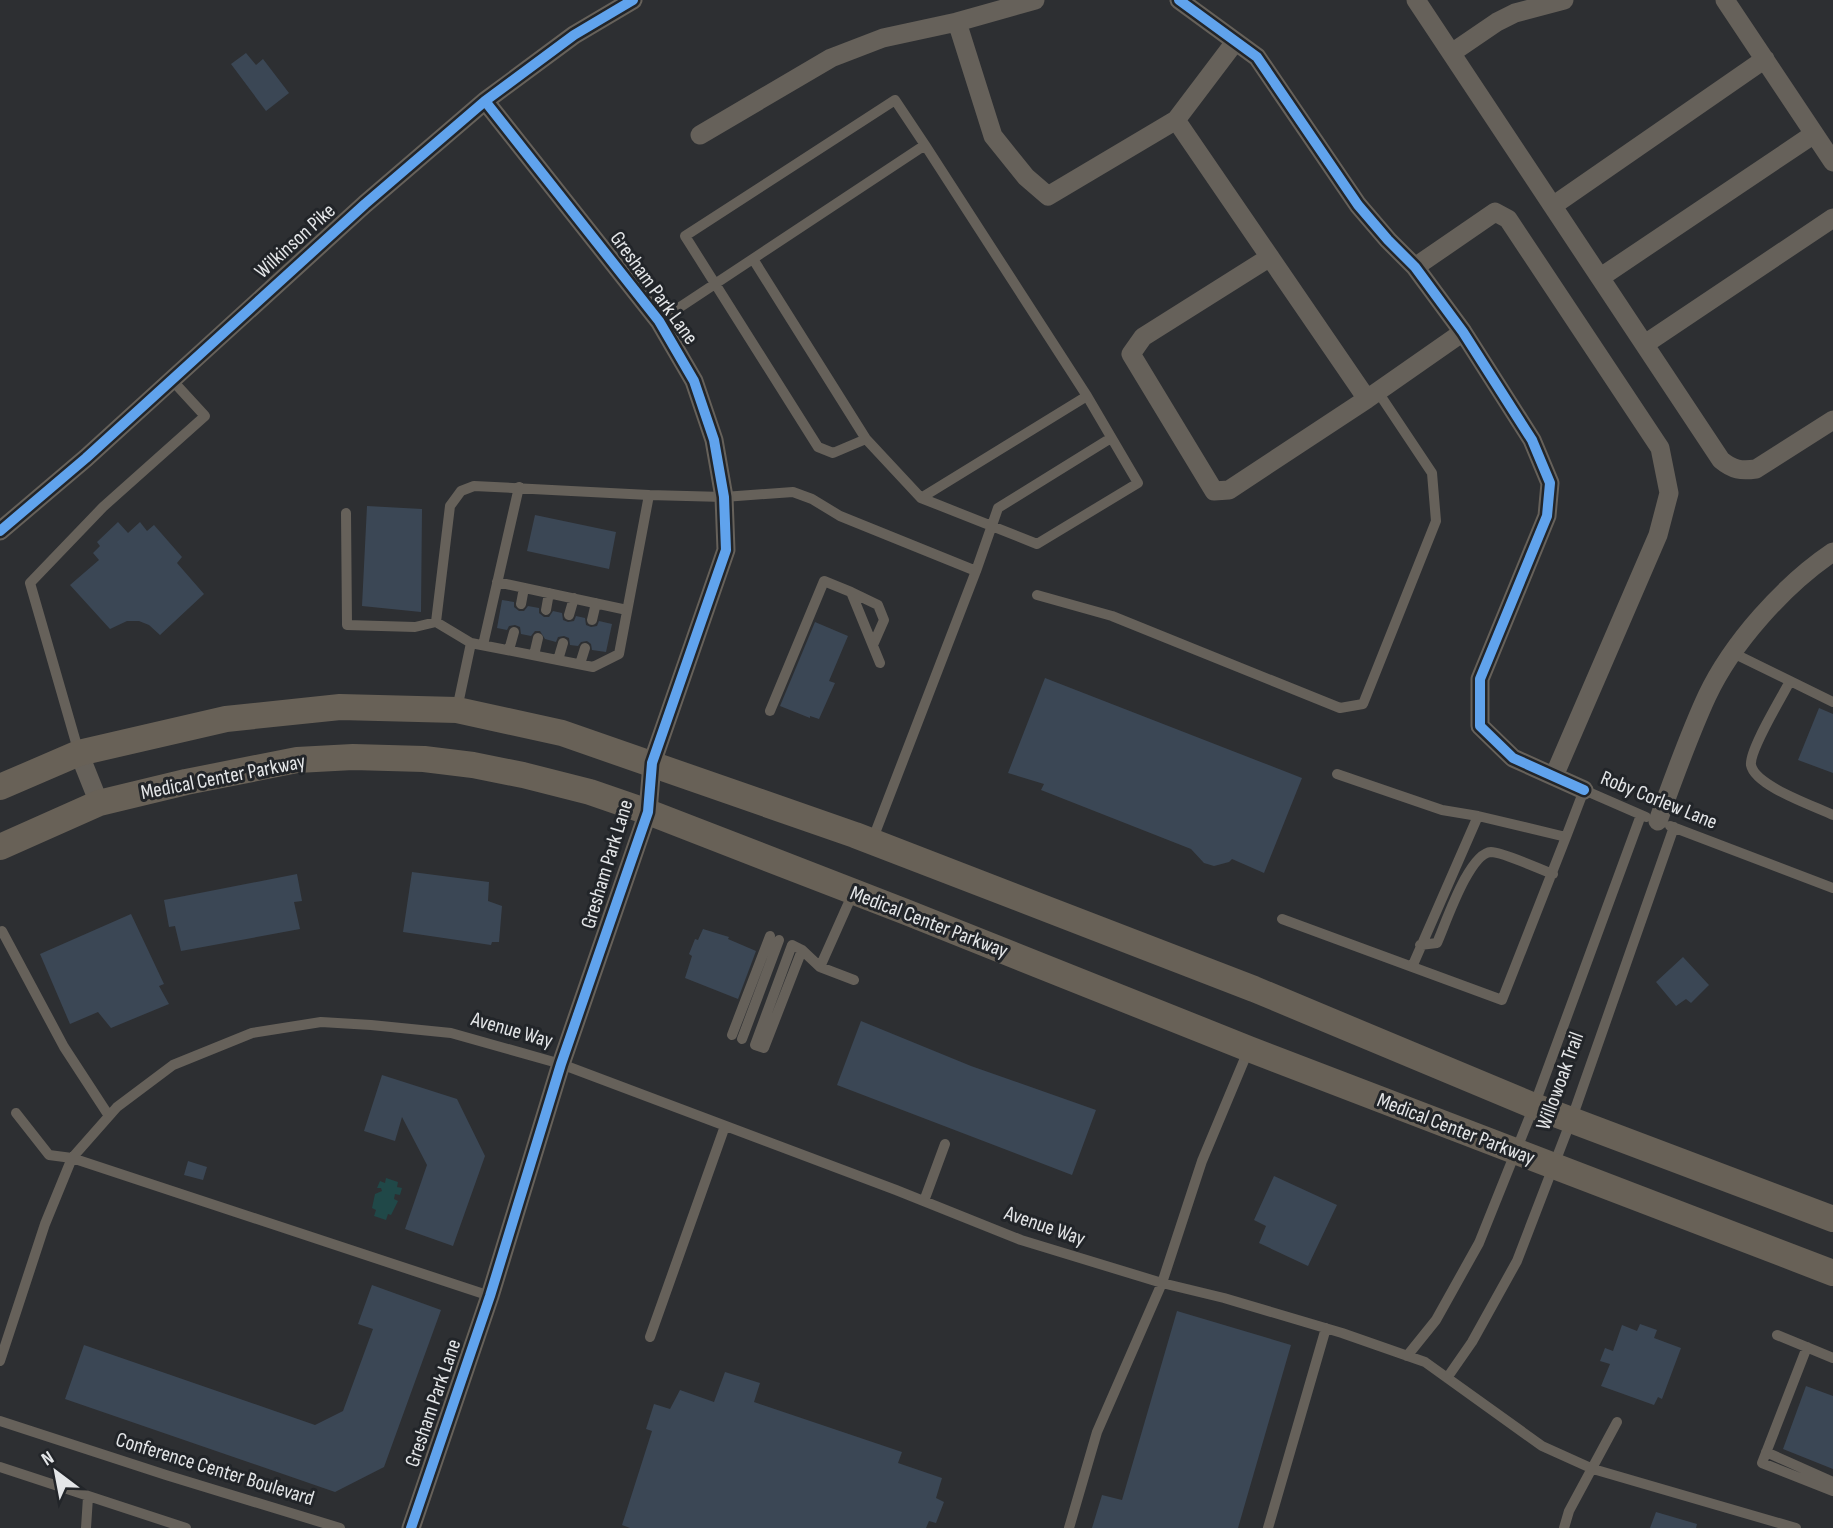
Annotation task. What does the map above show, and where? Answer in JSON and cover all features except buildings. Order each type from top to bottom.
[{"type":"main road","points":[[0,787],[79,753],[226,719],[340,707],[457,710],[562,733],[872,841],[1254,989],[1534,1106],[1572,1118],[1833,1219]]},
{"type":"main road","name":"Medical Center Parkway","points":[[0,847],[99,803],[297,760],[363,757],[473,765],[590,792],[648,812],[1249,1049],[1833,1273]]},
{"type":"street","name":"Wilkinson Pike","points":[[0,531],[86,458],[375,195],[485,101],[563,43],[633,0]]},
{"type":"street","points":[[700,135],[831,58],[883,38],[957,22],[1035,0]]},
{"type":"street","points":[[1179,0],[1257,57],[1358,205],[1415,267],[1463,332],[1532,440],[1550,484],[1547,516],[1480,679],[1480,726],[1513,758],[1584,790]]},
{"type":"street","points":[[1416,0],[1453,52],[1721,460],[1730,468],[1741,471],[1756,469],[1833,420]]},
{"type":"street","points":[[1453,52],[1515,12],[1536,4],[1564,0]]},
{"type":"street","points":[[1725,0],[1833,162]]},
{"type":"street","points":[[957,22],[993,136],[1026,177],[1048,196],[1176,120],[1236,42]]},
{"type":"street","points":[[1554,205],[1765,59]]},
{"type":"street","name":"Gresham Park Lane","points":[[411,1528],[489,1296],[561,1064],[648,812],[652,763],[726,550],[724,497],[714,440],[694,381],[659,321],[485,101]]},
{"type":"street","points":[[1176,120],[1270,257],[1373,395]]},
{"type":"street","points":[[1601,276],[1814,134]]},
{"type":"street","points":[[1415,267],[1495,212],[1508,219],[1660,447],[1669,493],[1658,535],[1554,776]]},
{"type":"street","points":[[1645,344],[1833,218]]},
{"type":"street","points":[[1270,257],[1143,337],[1131,354],[1214,491],[1228,490],[1463,332]]},
{"type":"street","name":"Willowoak Trail","points":[[1658,821],[1708,694],[1746,634],[1810,568],[1833,552]]},
{"type":"street","points":[[79,753],[99,803]]},
{"type":"lane","points":[[752,259],[866,439],[921,498],[1037,544],[1138,483],[1087,396],[894,100],[685,236],[818,447],[833,453],[866,439]]},
{"type":"lane","points":[[659,321],[925,145]]},
{"type":"lane","points":[[79,753],[30,583],[103,507],[205,416],[172,379]]},
{"type":"lane","points":[[1037,595],[1112,616],[1340,708],[1363,704],[1436,521],[1432,472],[1373,395]]},
{"type":"lane","points":[[921,498],[1087,396]]},
{"type":"lane","points":[[872,841],[998,508],[1111,438]]},
{"type":"lane","points":[[436,622],[450,506],[461,491],[474,486],[724,497],[793,492],[812,499],[840,516],[976,571]]},
{"type":"lane","points":[[457,710],[497,582],[519,488]]},
{"type":"lane","points":[[346,513],[347,625],[415,627],[436,622],[477,644],[593,667],[619,654],[649,495]]},
{"type":"lane","points":[[497,582],[627,610]]},
{"type":"lane","points":[[770,711],[824,582],[878,606],[884,620],[873,645]]},
{"type":"lane","points":[[521,604],[524,588]]},
{"type":"lane","points":[[851,592],[880,663]]},
{"type":"lane","points":[[546,610],[549,593]]},
{"type":"lane","points":[[569,615],[574,598]]},
{"type":"lane","points":[[592,620],[596,603]]},
{"type":"lane","points":[[509,650],[514,632]]},
{"type":"lane","points":[[534,655],[538,638]]},
{"type":"lane","points":[[558,660],[563,643]]},
{"type":"lane","points":[[580,664],[584,648]]},
{"type":"lane","points":[[1734,653],[1833,702]]},
{"type":"lane","points":[[1790,681],[1757,745],[1751,762],[1754,773],[1767,784],[1833,815]]},
{"type":"lane","points":[[1337,774],[1442,810],[1566,837]]},
{"type":"lane","name":"Roby Corlew Lane","points":[[1412,967],[1502,1000],[1584,790],[1833,888]]},
{"type":"lane","points":[[1282,919],[1412,967],[1478,816]]},
{"type":"lane","name":"Willowoak Trail","points":[[1407,1356],[1436,1320],[1479,1243],[1534,1106],[1658,821]]},
{"type":"lane","name":"Willowoak Trail","points":[[1447,1378],[1472,1342],[1517,1261],[1572,1118],[1658,821]]},
{"type":"lane","points":[[1420,945],[1437,943],[1472,864],[1482,853],[1494,852],[1553,874]]},
{"type":"lane","points":[[820,967],[853,892]]},
{"type":"lane","points":[[2,932],[64,1047],[109,1116]]},
{"type":"lane","points":[[732,1035],[774,938],[742,1039]]},
{"type":"lane","points":[[802,950],[764,1048],[755,1045],[792,945],[802,950],[820,967],[854,980]]},
{"type":"lane","name":"Avenue Way","points":[[0,1361],[45,1224],[72,1158],[117,1107],[173,1065],[252,1032],[321,1022],[451,1033],[561,1064],[1021,1240],[1162,1283],[1326,1328],[1425,1362],[1542,1446],[1593,1469],[1796,1528]]},
{"type":"lane","points":[[1069,1528],[1097,1432],[1162,1283],[1202,1161],[1249,1049]]},
{"type":"lane","points":[[16,1113],[49,1155],[72,1158],[489,1296]]},
{"type":"lane","points":[[650,1337],[725,1126]]},
{"type":"lane","points":[[924,1201],[945,1144]]},
{"type":"lane","points":[[1268,1528],[1326,1328]]},
{"type":"lane","points":[[1777,1335],[1833,1358]]},
{"type":"lane","points":[[1807,1347],[1762,1463],[1833,1491]]},
{"type":"lane","name":"Conference Center Boulevard","points":[[0,1421],[340,1528]]},
{"type":"lane","points":[[1564,1528],[1569,1511],[1617,1422]]},
{"type":"lane","points":[[1766,1452],[1833,1482]]},
{"type":"lane","points":[[0,1468],[186,1528]]},
{"type":"lane","points":[[86,1528],[88,1497]]},
{"type":"lane","points":[[144,1528],[148,1517]]},
{"type":"water","points":[[386,1178],[398,1182],[397,1187],[402,1188],[400,1195],[395,1194],[394,1199],[398,1201],[386,1220],[374,1216],[376,1210],[372,1208],[375,1194],[382,1191],[377,1188],[380,1181],[385,1183]]},
{"type":"cycle path","points":[[0,531],[86,458],[365,204],[485,101],[574,35],[633,0]]},
{"type":"cycle path","points":[[1179,0],[1257,57],[1358,205],[1415,267],[1463,332],[1532,440],[1550,483],[1547,516],[1480,679],[1480,726],[1513,758],[1584,790]]},
{"type":"cycle path","points":[[411,1528],[490,1296],[561,1064],[648,812],[652,763],[726,550],[724,497],[714,440],[694,381],[659,321],[485,101]]}]
